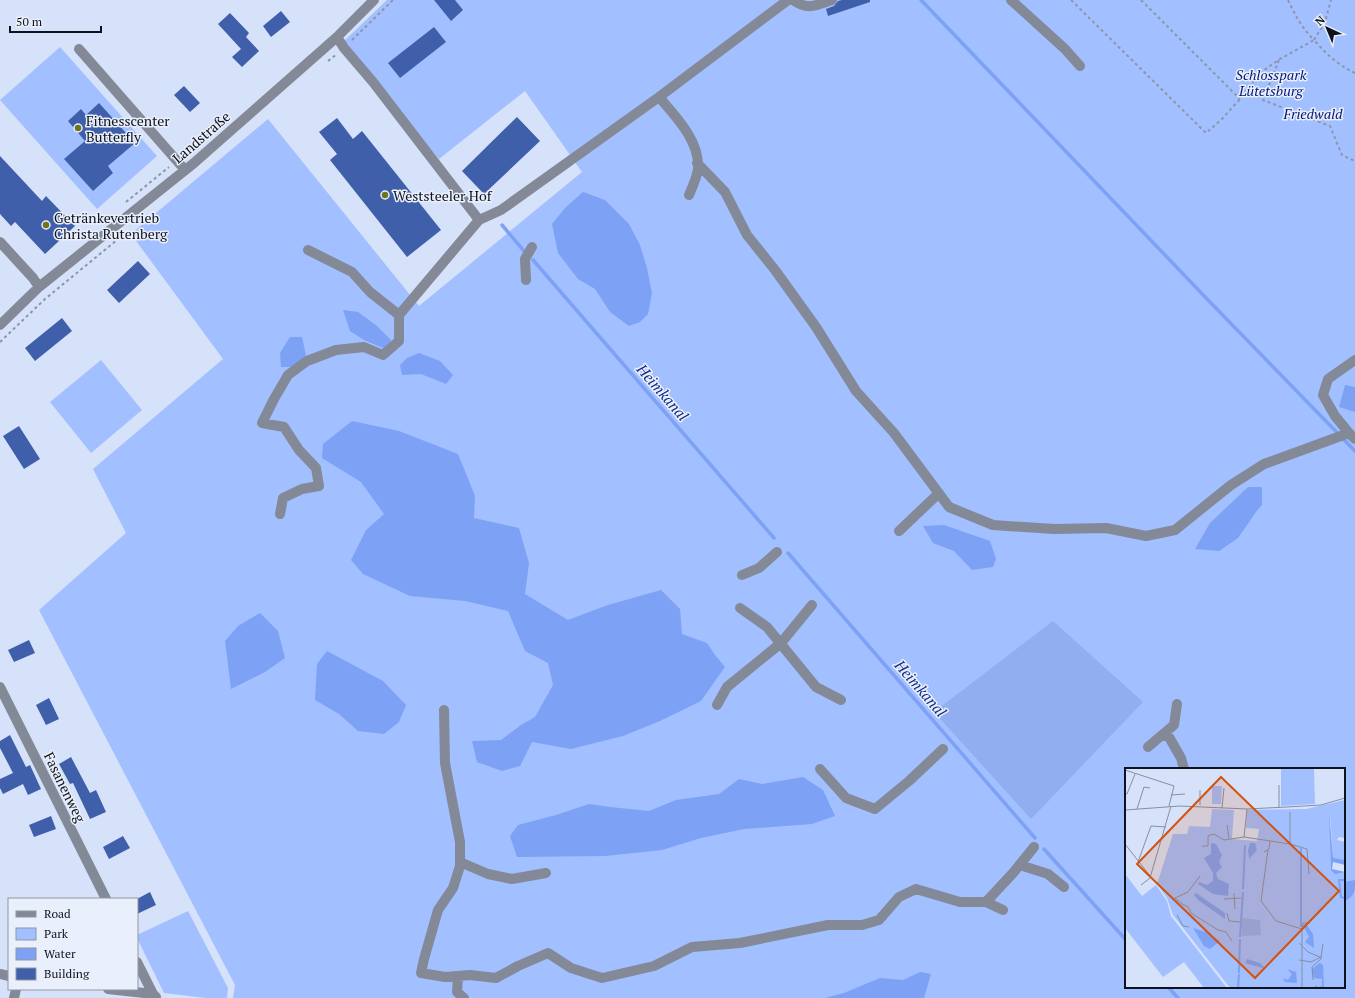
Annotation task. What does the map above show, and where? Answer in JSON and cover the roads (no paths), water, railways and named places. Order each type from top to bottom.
[{"type":"street","name":"Landstraße","points":[[0,325],[39,287],[185,170],[337,37],[374,0]]},
{"type":"street","points":[[280,514],[284,498],[302,489],[319,486],[316,468],[299,450],[284,427],[262,423],[288,374],[307,361],[336,350],[364,347],[383,355],[400,341],[400,315],[480,220],[501,210],[659,97],[788,0]]},
{"type":"street","points":[[794,0],[800,5],[810,7],[832,0]]},
{"type":"street","points":[[1011,0],[1065,49],[1080,66]]},
{"type":"street","points":[[337,37],[344,48],[373,82],[480,220]]},
{"type":"street","points":[[79,49],[185,170]]},
{"type":"street","points":[[659,97],[684,126],[696,152],[698,170],[689,196]]},
{"type":"street","points":[[697,163],[725,192],[746,235],[775,270],[816,327],[856,391],[894,433],[949,507],[993,525],[1054,529],[1106,528],[1146,536],[1175,530],[1231,485],[1264,464],[1346,436],[1323,395],[1328,379],[1355,360]]},
{"type":"street","points":[[0,242],[33,278],[39,287]]},
{"type":"street","points":[[526,280],[525,259],[532,247]]},
{"type":"street","points":[[308,250],[352,272],[370,292],[400,315]]},
{"type":"street","points":[[899,530],[939,493]]},
{"type":"street","points":[[742,575],[759,568],[777,552]]},
{"type":"street","points":[[717,705],[727,687],[780,644],[812,605]]},
{"type":"street","points":[[740,608],[767,627],[816,687],[841,700]]},
{"type":"street","name":"Fasanenweg","points":[[0,687],[106,898]]},
{"type":"street","points":[[1148,747],[1174,724],[1177,704]]},
{"type":"street","points":[[444,710],[445,763],[460,842],[460,866],[453,888],[438,910],[421,973],[445,977],[470,975],[496,978],[518,966],[548,953],[572,968],[602,978],[654,966],[692,948],[740,943],[828,925],[862,925],[879,920],[899,897],[916,890],[960,902],[986,902],[1003,910]]},
{"type":"street","points":[[1162,735],[1169,737],[1181,758],[1184,768]]},
{"type":"street","points":[[820,769],[846,798],[875,809],[909,781],[943,749]]},
{"type":"street","points":[[986,902],[1020,865],[1034,847]]},
{"type":"street","points":[[460,862],[488,874],[512,879],[546,873]]},
{"type":"street","points":[[1020,865],[1048,874],[1064,887]]},
{"type":"street","points":[[138,964],[155,996]]},
{"type":"street","points":[[458,976],[457,992],[464,998]]},
{"type":"street","points":[[115,990],[155,996]]},
{"type":"water","points":[[583,192],[605,200],[629,224],[640,245],[647,268],[652,293],[648,314],[640,322],[629,326],[610,312],[595,289],[578,279],[558,253],[552,224],[565,208]]},
{"type":"water","points":[[343,310],[358,312],[377,326],[391,340],[390,351],[364,340],[350,331]]},
{"type":"water","points":[[290,337],[302,337],[306,356],[292,367],[281,367],[280,353]]},
{"type":"water","points":[[419,353],[440,361],[453,375],[446,384],[421,374],[402,375],[400,365],[407,358]]},
{"type":"water","points":[[1345,385],[1355,387],[1355,412],[1339,407]]},
{"type":"water","points":[[352,421],[399,431],[458,454],[475,496],[474,518],[519,528],[529,563],[525,594],[568,620],[608,605],[661,590],[680,609],[682,634],[707,643],[725,667],[701,701],[660,721],[623,736],[571,749],[532,742],[520,766],[502,771],[477,762],[472,741],[501,740],[521,725],[535,717],[553,685],[548,663],[525,651],[508,611],[465,601],[410,596],[363,574],[351,560],[366,530],[384,514],[361,482],[322,458],[323,444]]},
{"type":"water","points":[[1248,487],[1262,487],[1262,505],[1238,538],[1219,551],[1195,549],[1210,523]]},
{"type":"water","points":[[944,525],[990,541],[996,559],[993,567],[972,570],[954,551],[933,543],[923,526]]},
{"type":"water","points":[[260,613],[278,631],[285,658],[265,672],[231,689],[225,641],[238,626]]},
{"type":"water","points":[[327,651],[383,681],[406,705],[399,722],[384,734],[358,731],[339,714],[315,700],[317,664]]},
{"type":"water","points":[[803,777],[823,790],[835,816],[812,824],[744,829],[701,838],[662,850],[605,856],[517,857],[510,836],[518,825],[589,804],[649,811],[676,800],[719,794],[739,779],[762,784]]},
{"type":"water","points":[[1355,880],[1354,893],[1345,901],[1345,882]]},
{"type":"water","points":[[920,972],[931,974],[924,998],[825,998],[844,993],[880,978],[903,980]]},
{"type":"waterway","points":[[921,0],[1208,300],[1355,451]]},
{"type":"waterway","name":"Heimkanal","points":[[502,225],[524,251]]},
{"type":"waterway","name":"Heimkanal","points":[[533,260],[774,538]]},
{"type":"waterway","name":"Heimkanal","points":[[788,553],[1035,838]]},
{"type":"waterway","name":"Heimkanal","points":[[1044,849],[1125,939]]},
{"type":"waterway","name":"Heimkanal","points":[[1169,988],[1178,998]]},
{"type":"place","name":"Fitnesscenter Butterfly","points":[[78,128]]},
{"type":"place","name":"Weststeeler Hof","points":[[385,195]]},
{"type":"place","name":"Getränkevertrieb Christa Rutenberg","points":[[46,225]]},
{"type":"park label","name":"Schlosspark Lütetsburg","points":[[1271,82]]},
{"type":"park label","name":"Friedwald","points":[[1313,113]]}]
